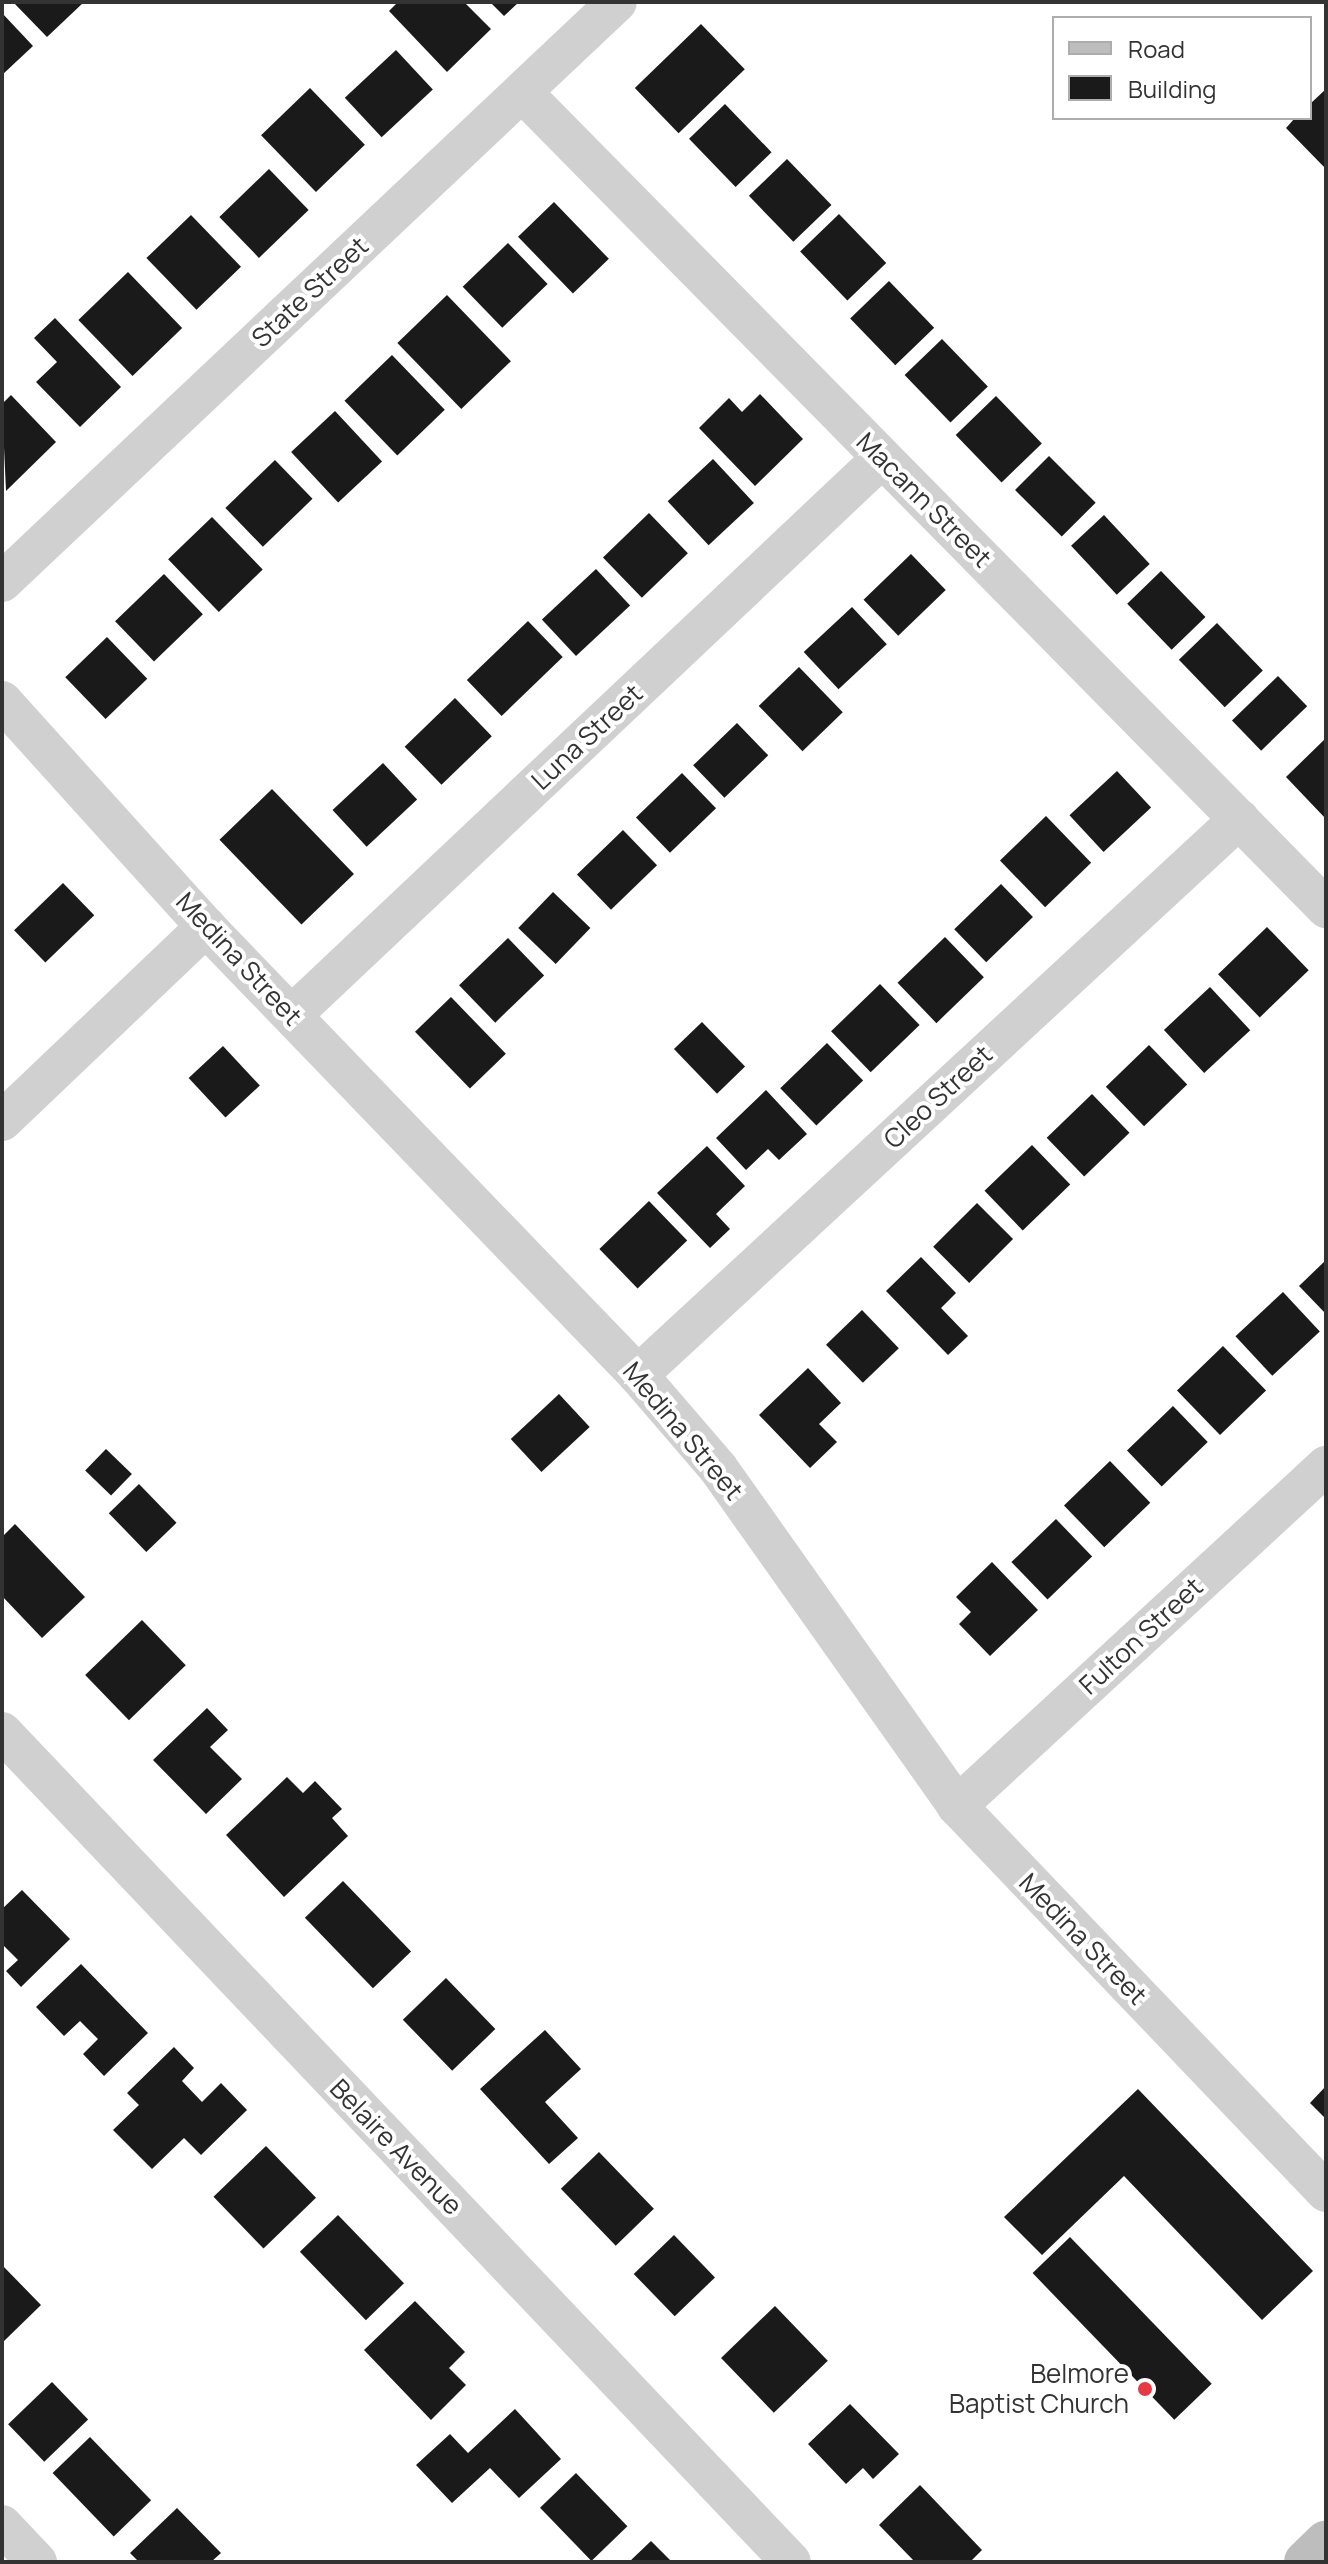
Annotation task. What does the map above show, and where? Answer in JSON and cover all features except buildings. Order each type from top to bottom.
[{"type":"main road","points":[[1306,2562],[1326,2543]]},
{"type":"street","name":"State Street","points":[[2,582],[617,2]]},
{"type":"street","name":"Macann Street","points":[[522,92],[1326,908]]},
{"type":"street","name":"Luna Street","points":[[292,1015],[882,458]]},
{"type":"street","name":"Medina Street","points":[[2,701],[206,927],[638,1375],[718,1468],[957,1806],[1326,2192]]},
{"type":"street","name":"Cleo Street","points":[[638,1375],[1239,819]]},
{"type":"street","points":[[2,1121],[206,927]]},
{"type":"street","name":"Fulton Street","points":[[957,1806],[1326,1466]]},
{"type":"street","name":"Belaire Avenue","points":[[2,1732],[791,2562]]},
{"type":"street","points":[[2,2525],[37,2562]]},
{"type":"place","name":"Belmore Baptist Church","points":[[1145,2389]]}]
